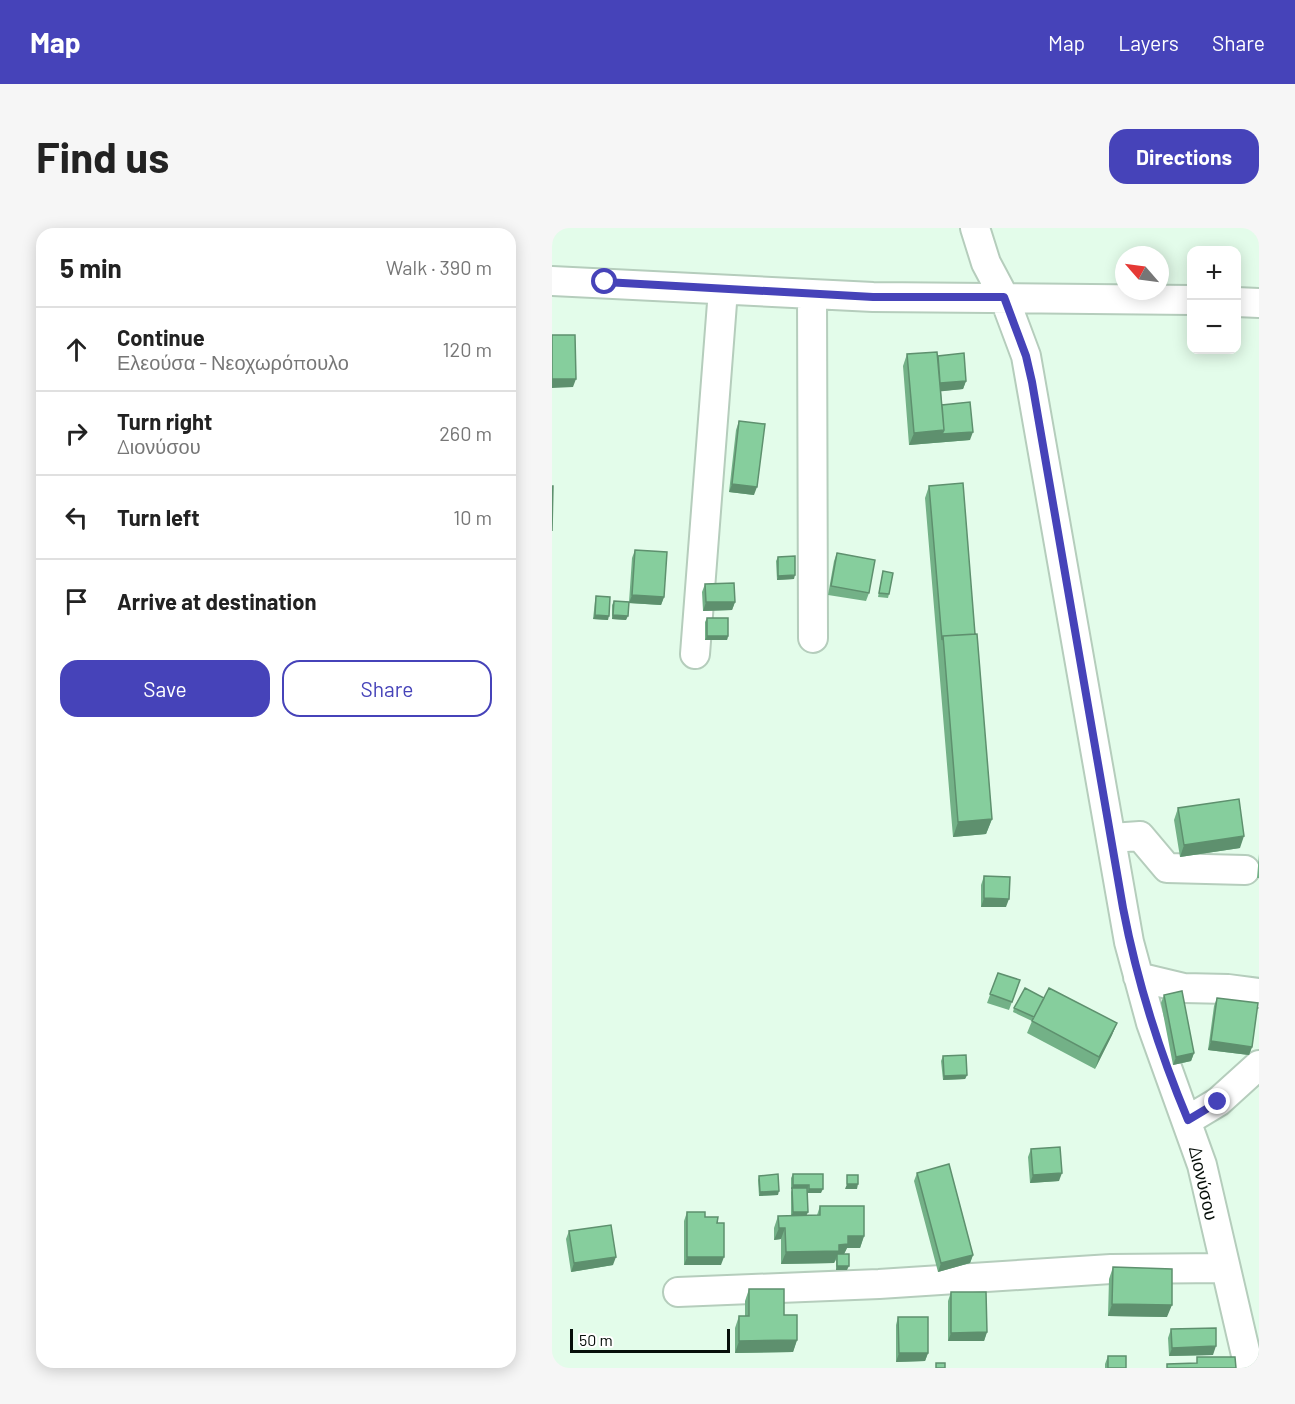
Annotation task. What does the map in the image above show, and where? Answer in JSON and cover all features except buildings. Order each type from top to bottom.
[{"type":"street","name":"Διονύσου","points":[[975,228],[986,263],[1004,297],[1026,356],[1123,908],[1138,977],[1163,1058],[1188,1120],[1202,1165],[1249,1368]]},
{"type":"street","points":[[552,281],[812,294],[1187,300]]},
{"type":"street","points":[[695,654],[723,290]]},
{"type":"street","points":[[812,294],[813,638]]},
{"type":"street","points":[[1241,302],[1259,303]]},
{"type":"street","points":[[1112,837],[1140,836],[1167,868],[1245,870]]},
{"type":"street","points":[[1138,977],[1184,988],[1228,988],[1259,993]]},
{"type":"street","points":[[1188,1120],[1218,1102],[1259,1065]]},
{"type":"street","points":[[678,1292],[879,1284],[1101,1270],[1224,1268]]},
{"type":"route","points":[[605,282],[873,297],[1004,297],[1026,356],[1032,382],[1129,942],[1138,977],[1169,1076],[1188,1120],[1218,1102]]}]
